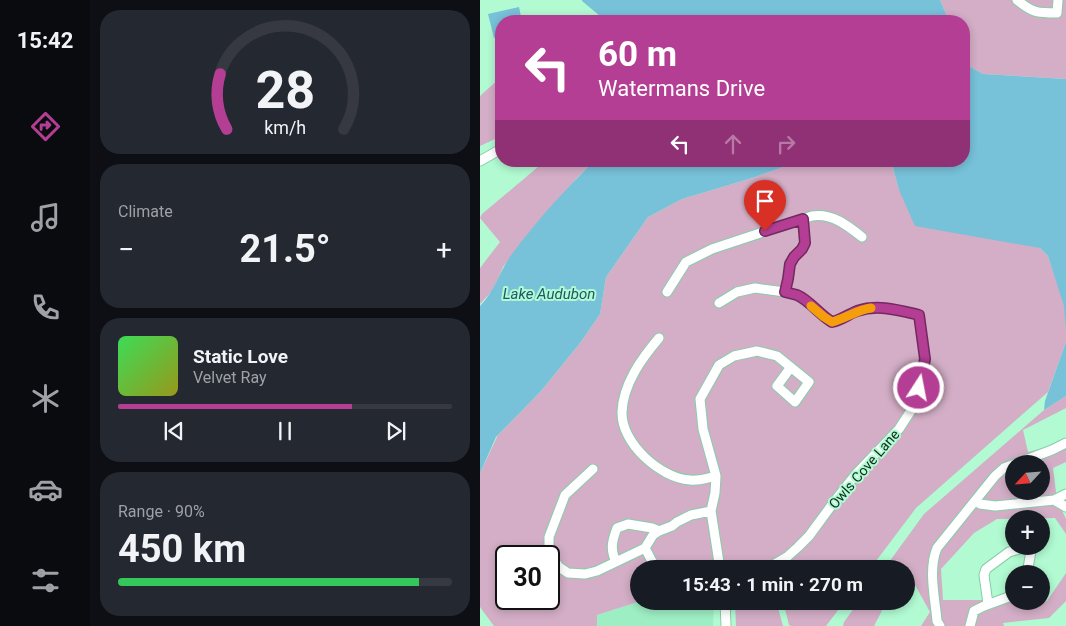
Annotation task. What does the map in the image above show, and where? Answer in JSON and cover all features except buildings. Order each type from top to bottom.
[{"type":"street","points":[[1017,0],[1028,9],[1038,13],[1062,14],[1058,0]]},
{"type":"street","points":[[480,161],[495,152]]},
{"type":"street","points":[[667,292],[686,262],[712,249],[803,219],[818,215],[828,216],[841,221],[862,237]]},
{"type":"street","points":[[719,302],[737,292],[755,288],[785,292],[790,264],[805,243],[803,219]]},
{"type":"street","name":"Owls Cove Lane","points":[[782,560],[808,536],[856,474],[899,429],[912,409],[925,359],[919,315],[886,308],[869,308],[832,322],[806,301],[785,292]]},
{"type":"street","points":[[658,338],[640,360],[626,388],[622,412],[626,432],[637,450],[653,465],[672,475],[690,480],[716,476]]},
{"type":"street","points":[[718,560],[711,511],[716,476],[703,429],[700,399],[719,365],[734,356],[757,350],[777,356],[792,367]]},
{"type":"street","points":[[940,626],[937,621],[932,567],[933,557],[937,548],[995,476],[1004,468],[1066,443]]},
{"type":"street","points":[[593,469],[565,495],[549,537],[549,550],[553,559],[559,567],[568,573],[584,574],[597,571],[645,548],[653,535],[672,526],[676,522],[691,515],[711,511]]},
{"type":"street","points":[[975,501],[980,504],[995,506],[1054,500],[1066,494]]},
{"type":"street","points":[[1054,500],[1066,507]]},
{"type":"street","points":[[616,562],[612,547],[618,528],[628,524],[659,531]]},
{"type":"street","points":[[645,548],[651,560]]},
{"type":"street","points":[[988,604],[984,575],[986,569],[1009,552],[1023,548],[1031,551],[1029,565]]},
{"type":"street","points":[[970,626],[974,611],[1005,597]]},
{"type":"street","points":[[725,610],[726,626]]},
{"type":"shaded area","points":[[940,0],[1066,0],[1066,79],[983,74],[970,67],[970,15],[946,15]]},
{"type":"shaded area","points":[[495,82],[495,139],[480,146],[480,96]]},
{"type":"shaded area","points":[[538,167],[588,167],[530,231],[503,267],[491,292],[480,304],[480,268],[500,242],[480,218],[482,214]]},
{"type":"shaded area","points":[[783,167],[893,167],[899,190],[1040,248],[1048,256],[1065,306],[1066,342],[1048,392],[916,508],[877,560],[630,560],[630,604],[597,615],[597,626],[494,626],[480,607],[480,473],[498,435],[541,391],[580,343],[600,314],[606,277],[648,217],[682,199]]},
{"type":"shaded area","points":[[1066,396],[1066,408],[1023,430],[1028,452],[1051,446],[1066,438],[1066,462],[1053,468],[1057,500],[1066,519],[1066,534],[1055,518],[1050,518],[1050,510],[1005,510],[1005,519],[997,519],[974,533],[941,569],[943,600],[1005,600],[1005,610],[1050,610],[1050,597],[1066,573],[1066,601],[1049,618],[1003,623],[1004,626],[921,626],[930,612],[915,585],[915,560],[891,560],[924,514],[1044,410]]},
{"type":"shaded area","points":[[630,604],[630,610],[714,610],[713,626],[597,626],[597,615]]},
{"type":"shaded area","points":[[735,610],[779,610],[783,626],[736,626]]},
{"type":"shaded area","points":[[785,610],[838,610],[826,626],[789,625]]},
{"type":"shaded area","points":[[853,610],[882,610],[874,626],[843,626]]},
{"type":"water","points":[[940,0],[946,15],[599,15],[582,1]]},
{"type":"water","points":[[519,7],[521,15],[495,15],[494,38],[488,14]]},
{"type":"water","points":[[970,67],[983,74],[1066,79],[1066,331],[1064,306],[1048,256],[1040,248],[915,226],[899,190],[893,167],[970,167]]},
{"type":"water","name":"Lake Audubon","points":[[588,167],[783,167],[682,199],[648,217],[606,277],[600,314],[580,343],[541,391],[496,437],[480,473],[480,306],[490,294],[508,260],[521,242]]},
{"type":"water","points":[[1066,342],[1066,396],[1044,410],[1045,401]]},
{"type":"slow traffic","points":[[811,306],[832,322],[871,308]]},
{"type":"route","points":[[765,231],[803,219],[805,243],[790,264],[785,292],[806,301],[832,322],[869,308],[886,308],[919,315],[925,359],[919,388]]}]
